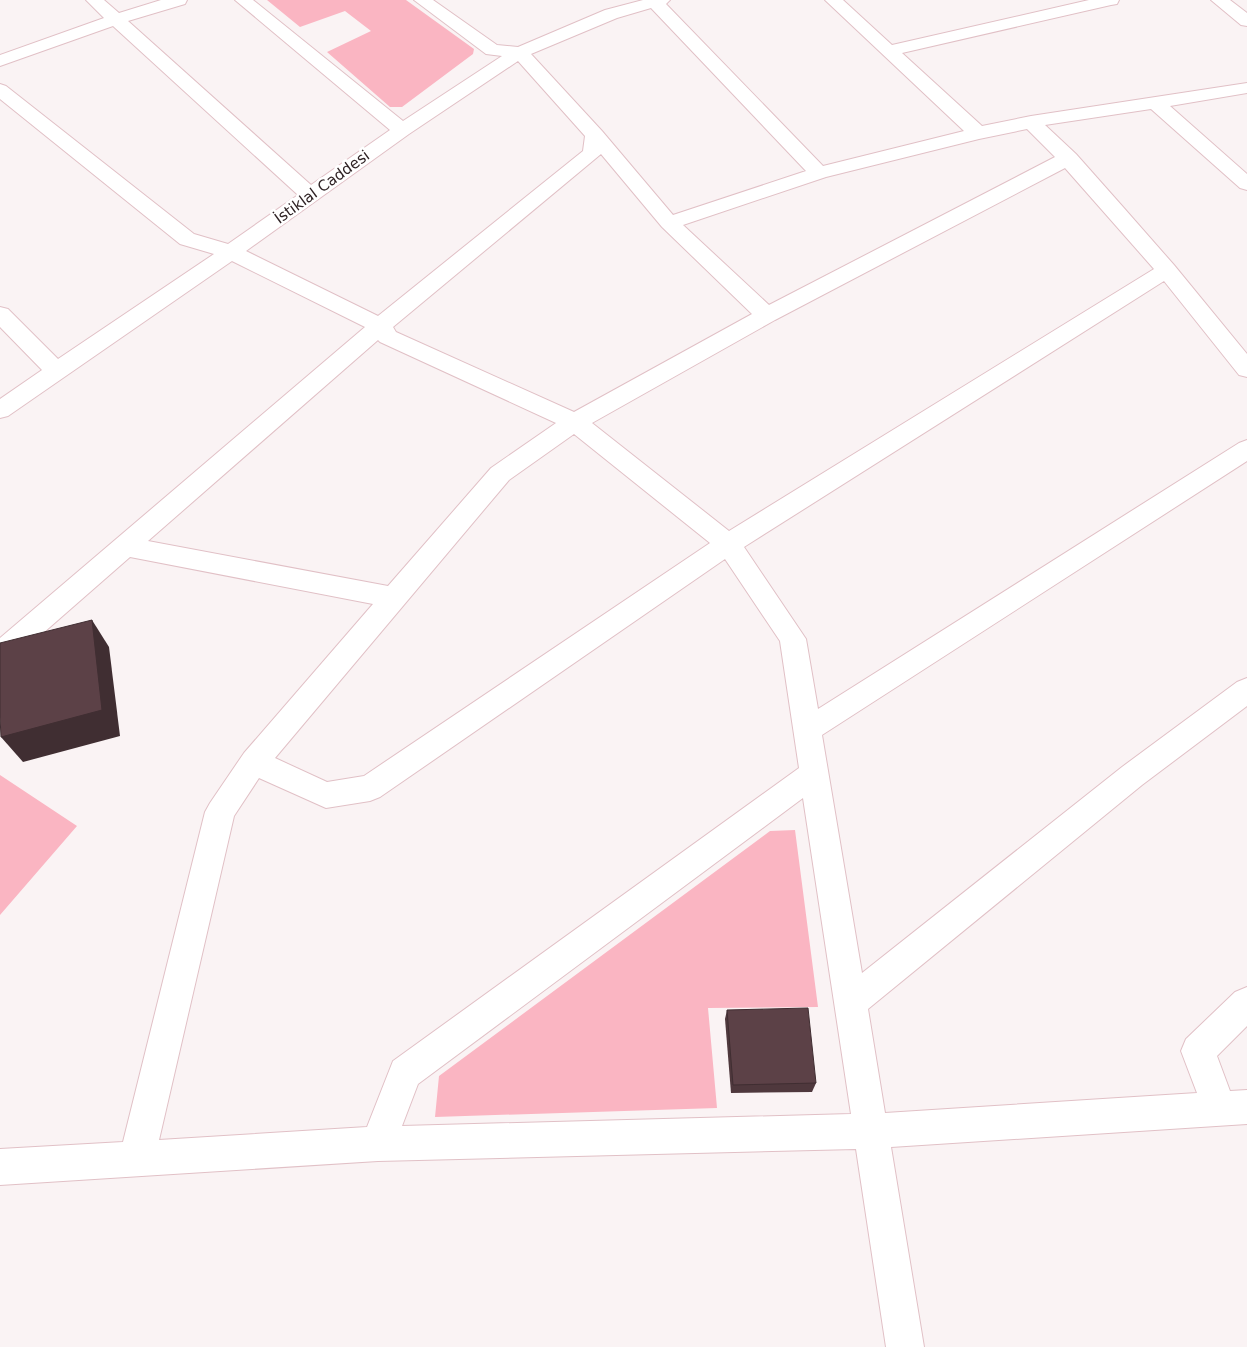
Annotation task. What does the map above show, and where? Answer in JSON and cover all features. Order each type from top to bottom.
[{"type":"street","points":[[94,0],[310,196]]},
{"type":"street","points":[[0,61],[114,20],[179,0]]},
{"type":"street","points":[[243,0],[402,130]]},
{"type":"street","points":[[422,0],[492,50],[520,52],[595,135],[669,224],[767,315]]},
{"type":"street","points":[[833,0],[978,133]]},
{"type":"street","points":[[889,51],[1112,0]]},
{"type":"street","points":[[1219,0],[1247,22]]},
{"type":"street","points":[[658,1],[819,173]]},
{"type":"street","name":"İstiklal Caddesi","points":[[0,410],[231,252],[402,130],[520,52],[604,10],[658,1]]},
{"type":"street","points":[[669,224],[819,173],[978,133],[1031,122],[1247,88]]},
{"type":"street","points":[[0,90],[187,239],[231,252],[380,326],[388,338],[575,422],[728,544],[793,639],[905,1347]]},
{"type":"street","points":[[1156,103],[1247,184]]},
{"type":"street","points":[[1031,122],[1069,158],[1167,270],[1247,369]]},
{"type":"street","points":[[0,654],[380,326],[592,153],[595,135]]},
{"type":"street","points":[[138,1157],[220,812],[254,762],[500,474],[575,422],[767,315],[1069,158]]},
{"type":"street","points":[[254,762],[326,795],[370,788],[728,544],[1167,270]]},
{"type":"street","points":[[0,314],[56,371]]},
{"type":"street","points":[[807,730],[1247,449]]},
{"type":"street","points":[[124,546],[394,598]]},
{"type":"street","points":[[850,1002],[1132,776],[1247,690]]},
{"type":"street","points":[[378,1144],[405,1073],[814,774]]},
{"type":"street","points":[[0,1167],[138,1157],[378,1144],[871,1131],[1233,1108],[1198,1051],[1247,1004]]},
{"type":"shaded area","points":[[267,0],[406,0],[474,49],[473,54],[402,107],[390,107],[327,52],[371,31],[345,11],[300,27]]},
{"type":"shaded area","points":[[0,775],[77,826],[0,915]]},
{"type":"shaded area","points":[[795,830],[818,1007],[708,1008],[717,1108],[435,1117],[439,1076],[770,831]]},
{"type":"building","points":[[92,620],[102,710],[1,737],[0,643]]},
{"type":"building","points":[[808,1008],[816,1083],[733,1085],[727,1010]]}]
